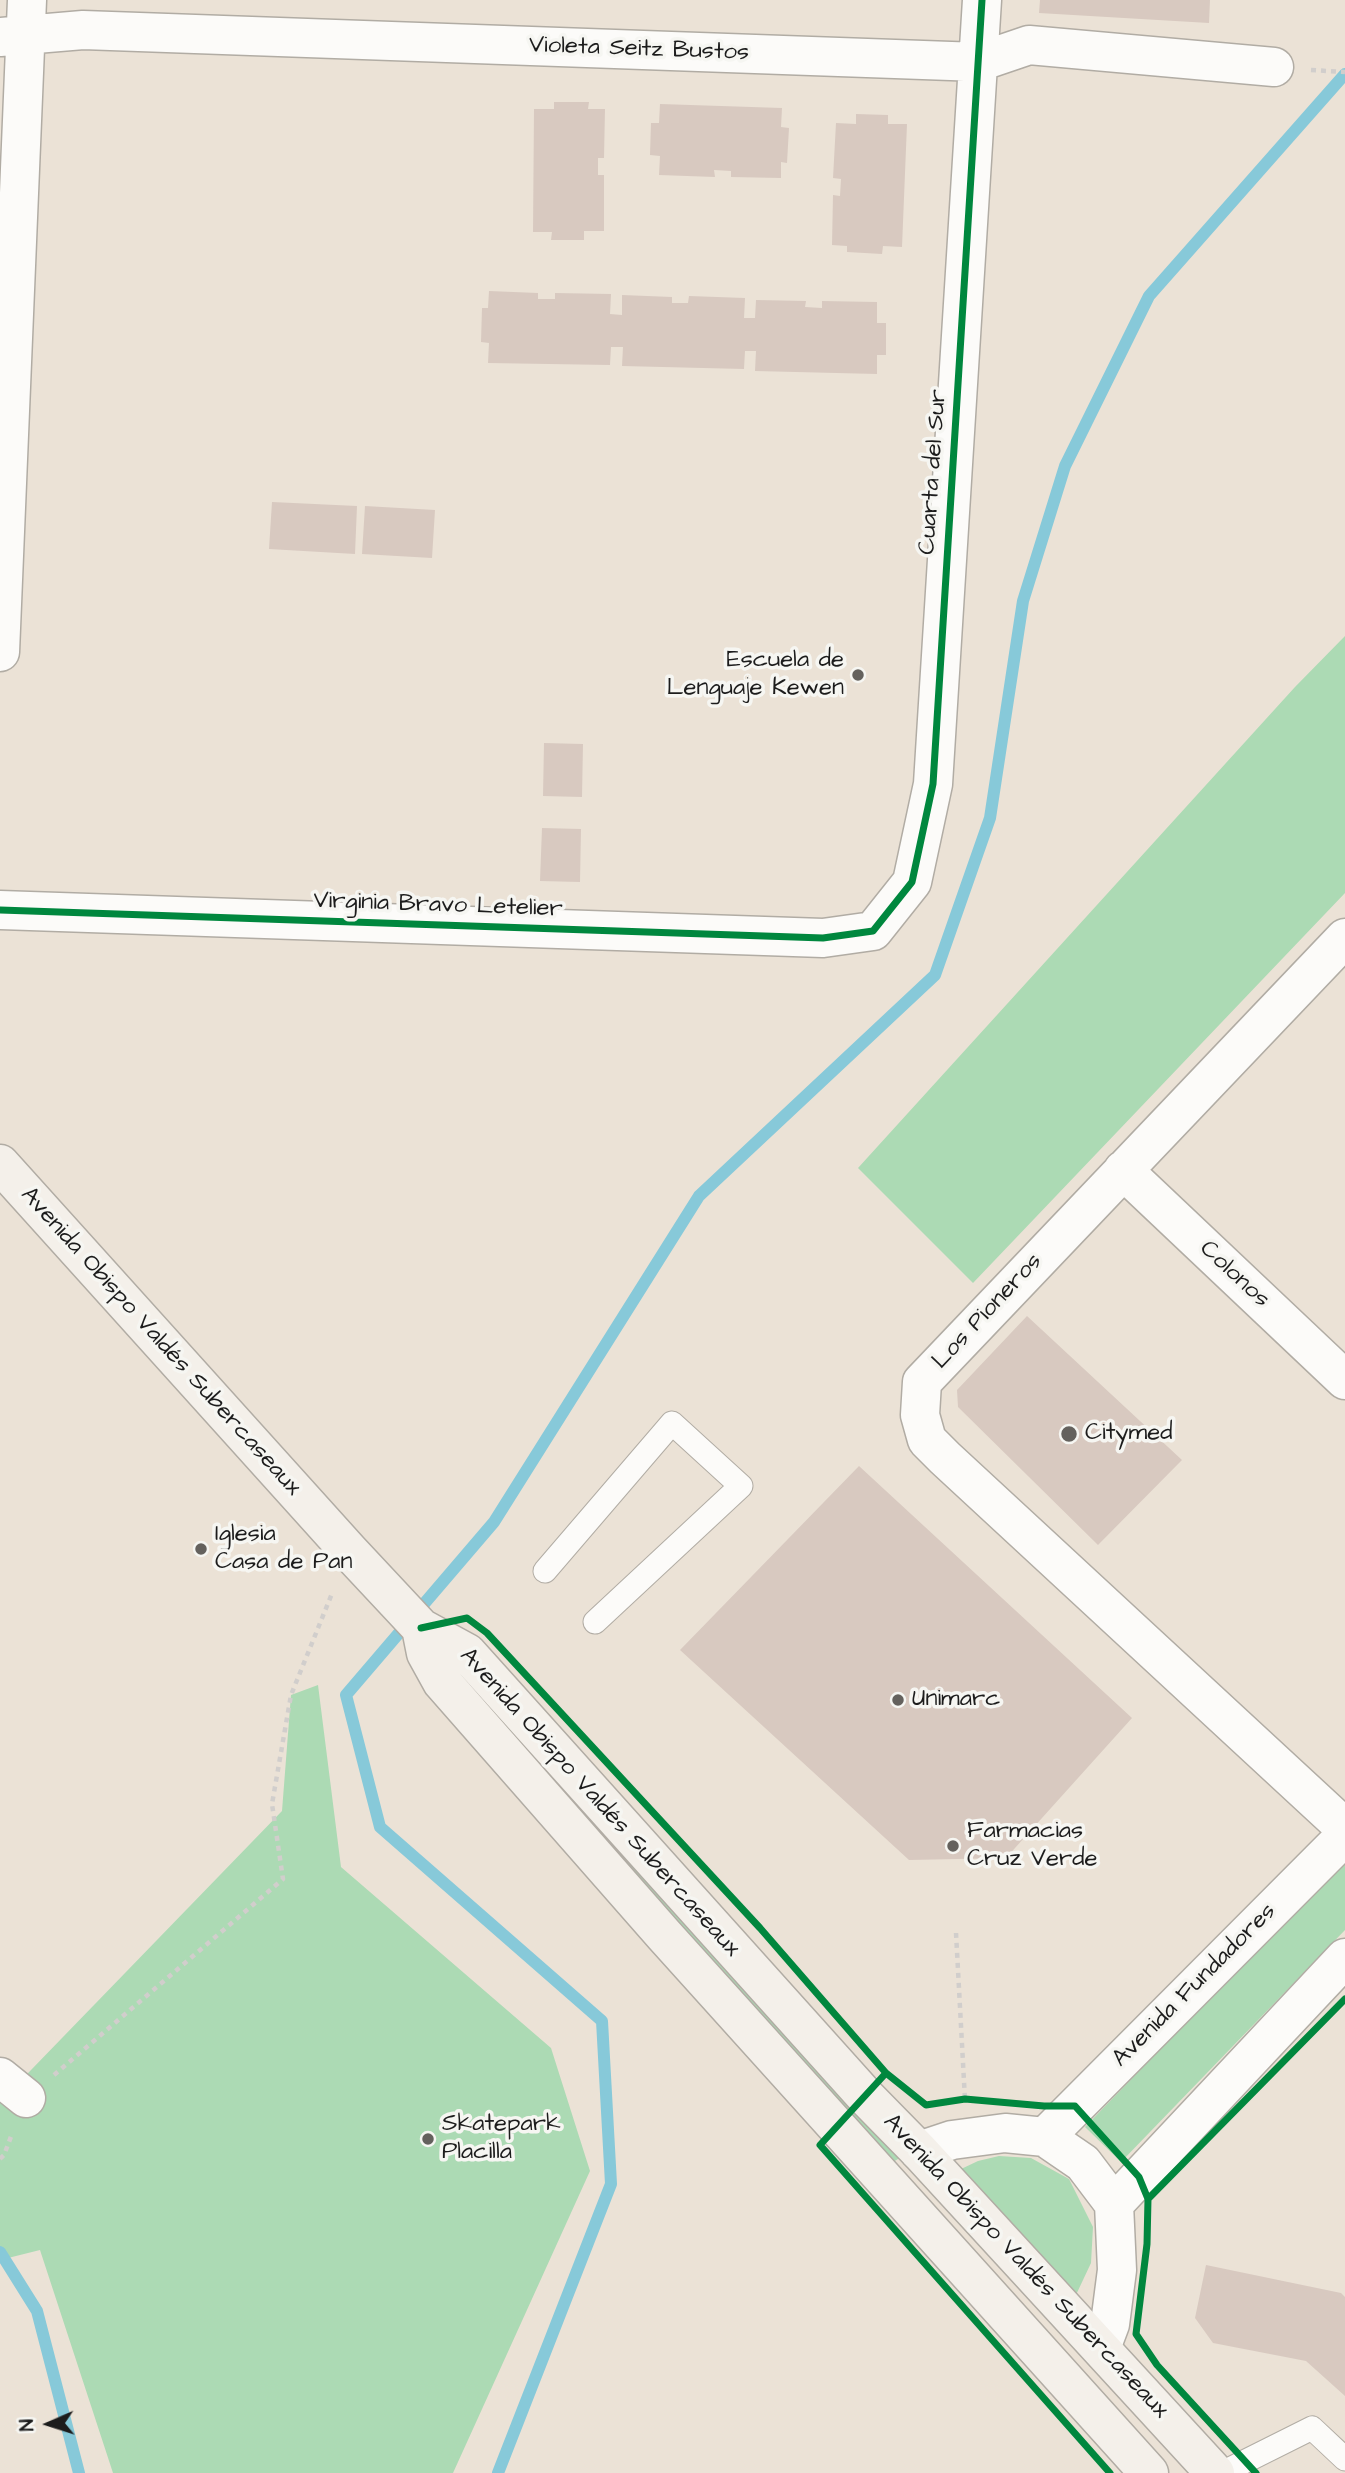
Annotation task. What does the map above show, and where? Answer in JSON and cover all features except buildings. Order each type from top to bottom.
[{"type":"main road","name":"Avenida Obispo Valdés Subercaseaux","points":[[0,1164],[421,1628],[467,1653],[866,2097],[919,2151],[1215,2473]]},
{"type":"main road","name":"Avenida Obispo Valdés Subercaseaux","points":[[421,1628],[426,1653],[442,1682],[664,1935],[1149,2473]]},
{"type":"street","name":"Cuarta del Sur","points":[[873,931],[912,882],[933,784],[982,0]]},
{"type":"street","name":"Violeta Seitz Bustos","points":[[18,24],[97,30],[979,62],[1029,45],[1274,66]]},
{"type":"street","points":[[0,652],[8,245],[18,24]]},
{"type":"street","name":"Virginia Bravo Letelier","points":[[0,910],[823,938],[873,931]]},
{"type":"street","name":"Los Pioneros","points":[[1345,938],[922,1382],[920,1415],[927,1440],[1345,1828]]},
{"type":"street","name":"Colonos","points":[[1123,1170],[1341,1368]]},
{"type":"street","name":"Avenida Fundadores","points":[[1045,2137],[1345,1836]]},
{"type":"street","points":[[1114,2204],[1345,1958]]},
{"type":"street","points":[[919,2151],[952,2140],[1004,2133],[1045,2137],[1083,2163],[1114,2204],[1117,2270],[1110,2324],[1101,2348]]},
{"type":"lane","points":[[545,1571],[672,1423],[741,1486],[595,1622]]},
{"type":"lane","points":[[1222,2473],[1312,2428],[1345,2459]]},
{"type":"path","points":[[2,2157],[13,2088],[284,1879],[272,1804],[291,1695],[349,1551]]},
{"type":"path","points":[[956,1933],[967,2138]]},
{"type":"path","points":[[952,2100],[976,2100]]},
{"type":"green space","points":[[1345,636],[1345,893],[973,1283],[858,1168],[1295,687]]},
{"type":"green space","points":[[447,1659],[900,2157],[898,2159],[893,2162],[669,1919]]},
{"type":"green space","points":[[318,1685],[341,1867],[551,2048],[590,2171],[453,2473],[113,2473],[40,2250],[0,2260],[0,2102],[282,1811],[291,1695]]},
{"type":"green space","points":[[1345,1858],[1345,1930],[1121,2162],[1085,2127]]},
{"type":"green space","points":[[999,2156],[1031,2158],[1069,2179],[1093,2227],[1091,2263],[1075,2297],[959,2170],[978,2161]]},
{"type":"waterway","points":[[498,2473],[611,2184],[602,2021],[380,1827],[346,1695],[494,1522],[699,1196],[935,975],[990,818],[1023,601],[1065,466],[1149,296],[1345,74]]},
{"type":"waterway","points":[[0,2252],[37,2311],[79,2473]]},
{"type":"cycle path","points":[[0,910],[823,938],[873,931],[912,882],[933,784],[982,0]]},
{"type":"cycle path","points":[[421,1628],[467,1618],[487,1633],[760,1928],[886,2073],[926,2105],[965,2099],[1075,2106],[1139,2177],[1148,2199],[1147,2244],[1136,2334],[1157,2365],[1256,2473]]},
{"type":"cycle path","points":[[1148,2199],[1345,1999]]},
{"type":"cycle path","points":[[886,2073],[820,2145],[1110,2473]]},
{"type":"place","name":"Escuela de Lenguaje Kewen","points":[[858,675]]},
{"type":"place","name":"Citymed","points":[[1069,1434]]},
{"type":"place","name":"Iglesia Casa de Pan","points":[[201,1549]]},
{"type":"place","name":"Unimarc","points":[[898,1700]]},
{"type":"place","name":"Farmacias Cruz Verde","points":[[953,1846]]},
{"type":"place","name":"Skatepark Placilla","points":[[428,2139]]}]
